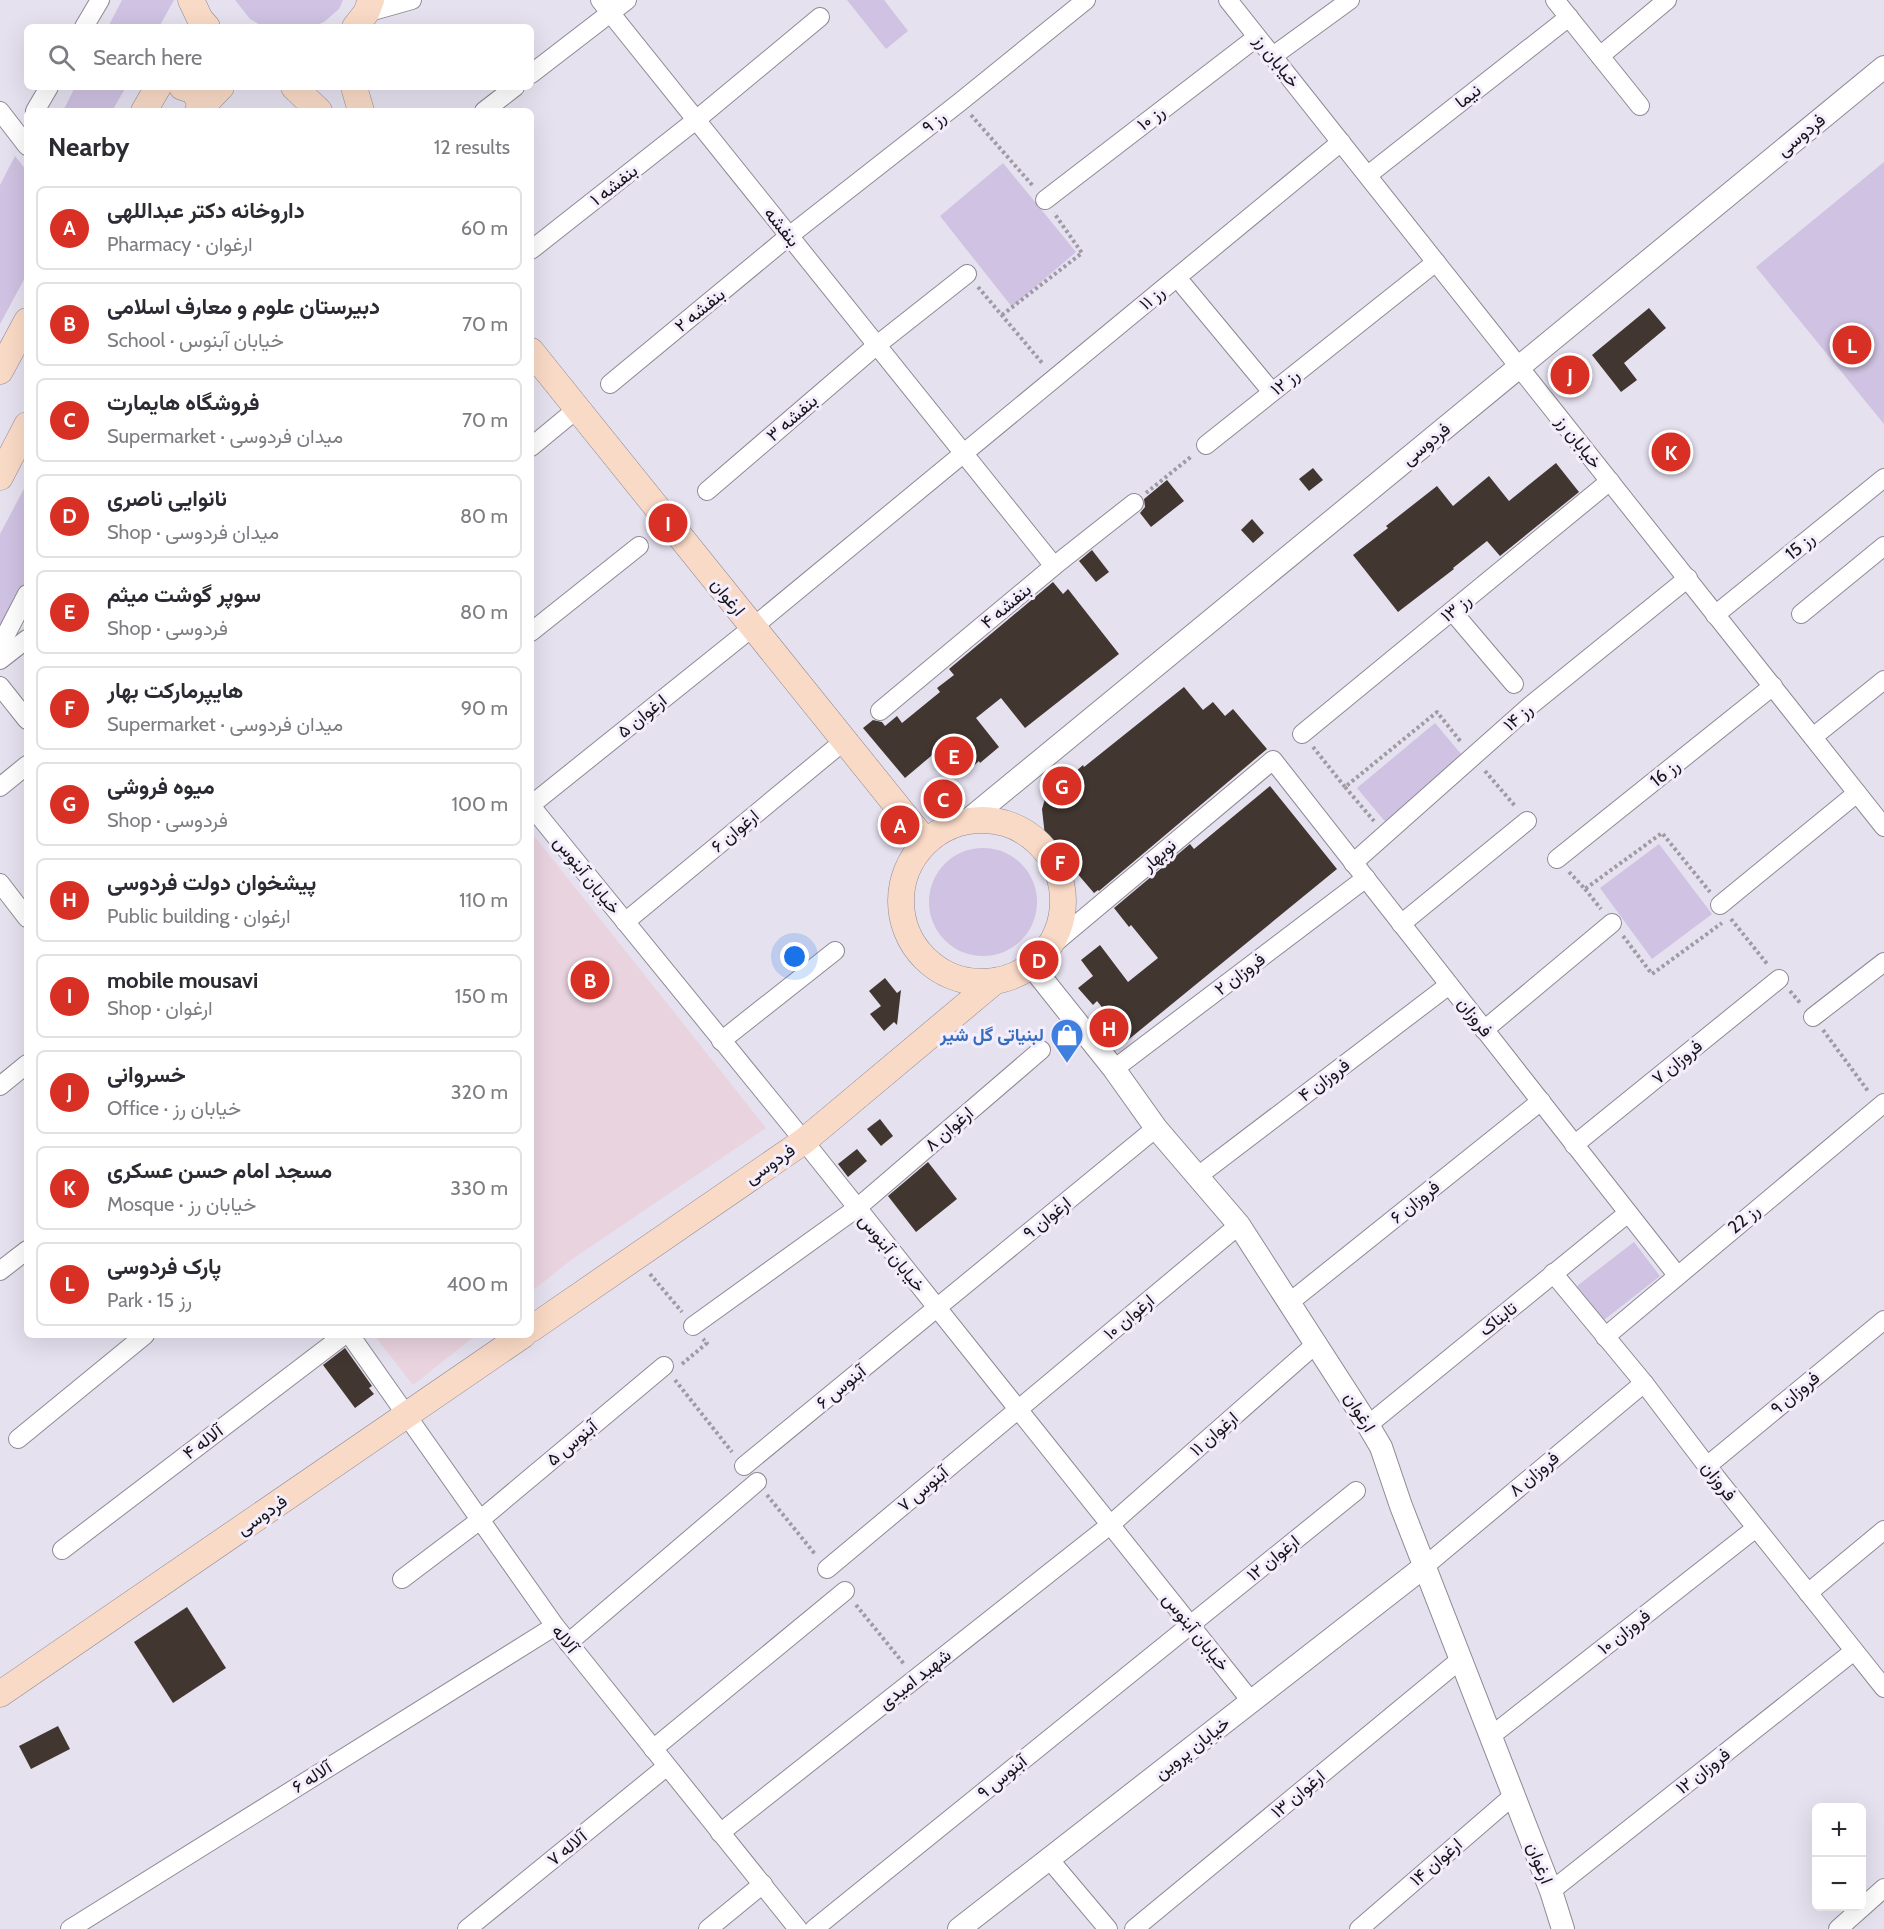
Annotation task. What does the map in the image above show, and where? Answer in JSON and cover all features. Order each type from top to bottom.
[{"type":"main road","points":[[146,108],[156,90]]},
{"type":"main road","points":[[191,90],[194,91],[200,108]]},
{"type":"main road","points":[[201,108],[218,90]]},
{"type":"main road","points":[[297,90],[317,108]]},
{"type":"main road","points":[[355,90],[360,108]]},
{"type":"main road","points":[[0,371],[24,327]]},
{"type":"main road","name":"ارغوان","points":[[534,355],[926,842]]},
{"type":"main road","points":[[0,477],[24,431]]},
{"type":"main road","points":[[991,820],[1015,827],[1035,840],[1051,859],[1060,882],[1063,906],[1057,930],[1038,958],[1014,975],[995,981],[972,982],[950,976],[931,964],[915,948],[905,927],[901,904],[903,882],[912,860],[926,842],[945,829],[967,821],[991,820]]},
{"type":"main road","name":"فردوسی","points":[[534,1327],[804,1142],[995,981]]},
{"type":"main road","name":"فردوسی","points":[[0,1694],[519,1338]]},
{"type":"street","points":[[86,24],[100,0]]},
{"type":"street","points":[[364,13],[412,0]]},
{"type":"street","points":[[534,71],[605,7],[627,0]]},
{"type":"street","name":"خیابان رز","points":[[1228,0],[1884,827]]},
{"type":"street","points":[[1273,56],[1350,0]]},
{"type":"street","points":[[1555,0],[1640,106]]},
{"type":"street","points":[[1600,56],[1667,0]]},
{"type":"street","name":"رز ۹","points":[[789,236],[960,102],[1079,2]]},
{"type":"street","name":"بنفشه","points":[[605,7],[1054,566]]},
{"type":"street","name":"بنفشه ۱","points":[[534,248],[696,120],[820,17]]},
{"type":"street","name":"نیما","points":[[1368,175],[1569,17]]},
{"type":"street","name":"رز ۱۰","points":[[1044,200],[1257,37]]},
{"type":"street","name":"فردوسی","points":[[967,821],[1884,67]]},
{"type":"street","points":[[37,108],[47,90]]},
{"type":"street","points":[[487,108],[511,90]]},
{"type":"street","points":[[2,119],[24,134]]},
{"type":"street","name":"رز ۱۱","points":[[964,454],[1341,142]]},
{"type":"street","name":"بنفشه ۲","points":[[610,384],[789,236]]},
{"type":"street","name":"رز ۱۲","points":[[1206,445],[1436,262]]},
{"type":"street","points":[[877,345],[967,274]]},
{"type":"street","points":[[1184,286],[1272,392]]},
{"type":"street","name":"بنفشه ۳","points":[[707,491],[877,345]]},
{"type":"street","points":[[534,445],[577,409]]},
{"type":"street","points":[[753,627],[964,454]]},
{"type":"street","name":"رز 15","points":[[1715,615],[1884,478]]},
{"type":"street","name":"رز ۱۳","points":[[1302,734],[1610,481]]},
{"type":"street","name":"بنفشه ۴","points":[[880,711],[1054,566],[1134,503]]},
{"type":"street","points":[[534,630],[639,546]]},
{"type":"street","points":[[1801,614],[1884,546]]},
{"type":"street","name":"رز ۱۴","points":[[1353,862],[1531,705],[1688,578]]},
{"type":"street","points":[[0,646],[24,600]]},
{"type":"street","points":[[1452,611],[1514,684]]},
{"type":"street","name":"ارغوان ۵","points":[[534,803],[753,627]]},
{"type":"street","points":[[0,660],[24,641]]},
{"type":"street","points":[[1813,737],[1884,680]]},
{"type":"street","points":[[0,686],[24,716]]},
{"type":"street","name":"رز 16","points":[[1557,859],[1773,686]]},
{"type":"street","name":"ارغوان ۶","points":[[625,922],[844,741]]},
{"type":"street","name":"فروزان","points":[[1273,760],[1677,1275]]},
{"type":"street","name":"نوبهار","points":[[1038,958],[1273,760]]},
{"type":"street","points":[[0,786],[24,767]]},
{"type":"street","points":[[1720,905],[1857,793]]},
{"type":"street","name":"خیابان آبنوس","points":[[534,809],[1251,1701]]},
{"type":"street","points":[[1401,924],[1527,821]]},
{"type":"street","name":"فروزان ۲","points":[[1114,1069],[1365,878]]},
{"type":"street","points":[[0,883],[24,914]]},
{"type":"street","points":[[1484,1030],[1612,923]]},
{"type":"street","points":[[722,1041],[835,951]]},
{"type":"street","name":"ارغوان","points":[[1038,958],[1156,1128],[1239,1225],[1317,1343],[1381,1447],[1551,1891],[1563,1929]]},
{"type":"street","points":[[1813,1017],[1884,962]]},
{"type":"street","name":"فروزان ۷","points":[[1574,1145],[1779,979]]},
{"type":"street","name":"فروزان ۴","points":[[1198,1176],[1449,985]]},
{"type":"street","name":"ارغوان ۸","points":[[857,1208],[1041,1050]]},
{"type":"street","points":[[0,1086],[24,1066]]},
{"type":"street","name":"فروزان ۶","points":[[1290,1302],[1540,1101]]},
{"type":"street","name":"رز 22","points":[[1605,1337],[1882,1105]]},
{"type":"street","name":"ارغوان ۹","points":[[937,1308],[1156,1128]]},
{"type":"street","points":[[693,1326],[857,1208]]},
{"type":"street","name":"تابناک","points":[[1368,1425],[1628,1213]]},
{"type":"street","name":"ارغوان ۱۰","points":[[1018,1410],[1239,1225]]},
{"type":"street","points":[[0,1271],[24,1252]]},
{"type":"street","name":"فروزان","points":[[1553,1273],[1644,1383],[1707,1466],[1884,1688]]},
{"type":"street","name":"آبنوس ۶","points":[[744,1466],[937,1308]]},
{"type":"street","name":"فروزان ۹","points":[[1707,1466],[1884,1320]]},
{"type":"street","points":[[18,1439],[141,1338]]},
{"type":"street","name":"آلاله ۴","points":[[62,1550],[340,1338]]},
{"type":"street","name":"آلاله","points":[[352,1338],[555,1626],[798,1929]]},
{"type":"street","name":"ارغوان ۱۱","points":[[1110,1525],[1317,1343]]},
{"type":"street","name":"آبنوس ۵","points":[[402,1579],[480,1520],[664,1366]]},
{"type":"street","name":"فروزان ۸","points":[[1425,1566],[1644,1383]]},
{"type":"street","name":"آبنوس ۷","points":[[827,1569],[1018,1410]]},
{"type":"street","points":[[568,1643],[757,1482]]},
{"type":"street","name":"ارغوان ۱۲","points":[[1190,1625],[1356,1491]]},
{"type":"street","name":"شهید امیدی","points":[[720,1833],[1110,1525]]},
{"type":"street","name":"فروزان ۱۰","points":[[1491,1736],[1756,1528]]},
{"type":"street","points":[[1808,1593],[1884,1530]]},
{"type":"street","name":"خیابان پروین","points":[[959,1929],[1425,1566]]},
{"type":"street","points":[[653,1749],[844,1591]]},
{"type":"street","name":"آبنوس ۹","points":[[814,1929],[1190,1625]]},
{"type":"street","name":"آلاله ۶","points":[[70,1929],[555,1626]]},
{"type":"street","name":"فروزان ۱۲","points":[[1551,1891],[1854,1651]]},
{"type":"street","name":"ارغوان ۱۳","points":[[1134,1929],[1461,1659]]},
{"type":"street","name":"آلاله ۷","points":[[467,1929],[666,1767]]},
{"type":"street","name":"ارغوان ۱۴","points":[[1359,1929],[1514,1795]]},
{"type":"street","points":[[1049,1858],[1108,1929]]},
{"type":"street","points":[[708,1929],[763,1884]]},
{"type":"street","points":[[1838,1929],[1884,1888]]},
{"type":"path","points":[[960,102],[1044,200],[1082,253],[1002,315]]},
{"type":"path","points":[[967,274],[1055,378]]},
{"type":"path","points":[[1134,503],[1206,445]]},
{"type":"path","points":[[1345,787],[1437,712],[1527,821]]},
{"type":"path","points":[[1302,734],[1385,834]]},
{"type":"path","points":[[1585,889],[1662,833],[1720,905]]},
{"type":"path","points":[[1557,859],[1585,889],[1652,974],[1730,917],[1882,1105]]},
{"type":"path","points":[[664,1366],[744,1466]]},
{"type":"path","points":[[757,1482],[827,1569]]},
{"type":"path","points":[[844,1591],[915,1679]]},
{"type":"shaded area","points":[[122,0],[174,0],[161,24],[110,24]]},
{"type":"shaded area","points":[[235,0],[343,0],[339,9],[320,24],[259,24],[250,19]]},
{"type":"shaded area","points":[[847,0],[884,0],[908,31],[886,49]]},
{"type":"shaded area","points":[[74,90],[124,90],[114,108],[64,108]]},
{"type":"shaded area","points":[[15,156],[24,167],[24,280],[0,324],[0,185]]},
{"type":"shaded area","points":[[1884,162],[1884,424],[1756,267]]},
{"type":"shaded area","points":[[1003,163],[1076,252],[1012,307],[940,216]]},
{"type":"shaded area","points":[[24,489],[24,589],[0,634],[0,534]]},
{"type":"shaded area","points":[[1435,723],[1466,760],[1388,825],[1357,788]]},
{"type":"shaded area","points":[[534,836],[766,1128],[571,1260],[534,1290]]},
{"type":"shaded area","points":[[1659,844],[1712,914],[1652,959],[1600,888]]},
{"type":"shaded area","points":[[983,848],[1004,852],[1021,864],[1033,881],[1037,902],[1033,923],[1021,940],[1004,952],[983,956],[962,952],[945,940],[933,923],[929,902],[933,881],[945,864],[962,852]]},
{"type":"shaded area","points":[[1634,1242],[1660,1276],[1604,1320],[1577,1286]]},
{"type":"shaded area","points":[[376,1338],[472,1338],[413,1385]]},
{"type":"building","points":[[1649,308],[1666,328],[1624,363],[1637,380],[1621,392],[1592,355]]},
{"type":"building","points":[[1556,463],[1579,492],[1500,556],[1487,541],[1398,612],[1353,555],[1437,486],[1453,506],[1489,476],[1509,501]]},
{"type":"building","points":[[1313,468],[1323,480],[1309,491],[1299,479]]},
{"type":"building","points":[[1167,480],[1184,501],[1151,527],[1140,513],[1145,507],[1144,499]]},
{"type":"building","points":[[1252,519],[1264,533],[1253,543],[1241,530]]},
{"type":"building","points":[[1092,550],[1109,572],[1096,582],[1079,561]]},
{"type":"building","points":[[1053,582],[1063,594],[1068,589],[1119,654],[1025,728],[1001,698],[976,718],[999,747],[961,777],[937,751],[905,778],[863,728],[873,720],[882,722],[885,726],[897,716],[902,723],[940,692],[937,688],[954,675],[949,669]]},
{"type":"building","points":[[1184,687],[1203,710],[1213,702],[1225,716],[1233,709],[1267,749],[1094,893],[1045,836],[1042,809],[1045,799],[1083,765],[1084,767]]},
{"type":"building","points":[[1270,786],[1337,869],[1128,1040],[1097,1001],[1093,1005],[1078,988],[1093,976],[1081,960],[1100,945],[1128,982],[1158,958],[1114,908],[1190,844],[1194,849]]},
{"type":"building","points":[[885,978],[897,993],[901,990],[897,1025],[894,1022],[884,1031],[870,1014],[881,1006],[869,991]]},
{"type":"building","points":[[880,1119],[893,1136],[881,1146],[867,1129]]},
{"type":"building","points":[[857,1149],[867,1161],[848,1177],[838,1164]]},
{"type":"building","points":[[928,1162],[957,1199],[916,1232],[888,1196]]},
{"type":"building","points":[[345,1348],[372,1386],[369,1388],[374,1394],[355,1408],[323,1365]]},
{"type":"building","points":[[187,1607],[226,1668],[173,1703],[134,1642]]},
{"type":"building","points":[[58,1726],[70,1749],[31,1769],[19,1746]]},
{"type":"place","name":"پارک فردوسی","points":[[1852,345]]},
{"type":"place","name":"خسروانی","points":[[1570,375]]},
{"type":"place","name":"مسجد امام حسن عسکری","points":[[1671,452]]},
{"type":"place","name":"mobile mousavi","points":[[668,523]]},
{"type":"place","name":"سوپر گوشت میثم","points":[[954,756]]},
{"type":"place","name":"میوه فروشی","points":[[1062,786]]},
{"type":"place","name":"فروشگاه هایمارت","points":[[943,799]]},
{"type":"place","name":"داروخانه دکتر عبداللهی","points":[[900,825]]},
{"type":"place","name":"هایپرمارکت بهار","points":[[1060,862]]},
{"type":"place","name":"نانوایی ناصری","points":[[1039,960]]},
{"type":"place","name":"دبیرستان علوم و معارف اسلامی","points":[[590,980]]},
{"type":"place","name":"پیشخوان دولت فردوسی","points":[[1109,1028]]},
{"type":"place","name":"لبنیاتی گل شیر","points":[[1067,1064]]}]
